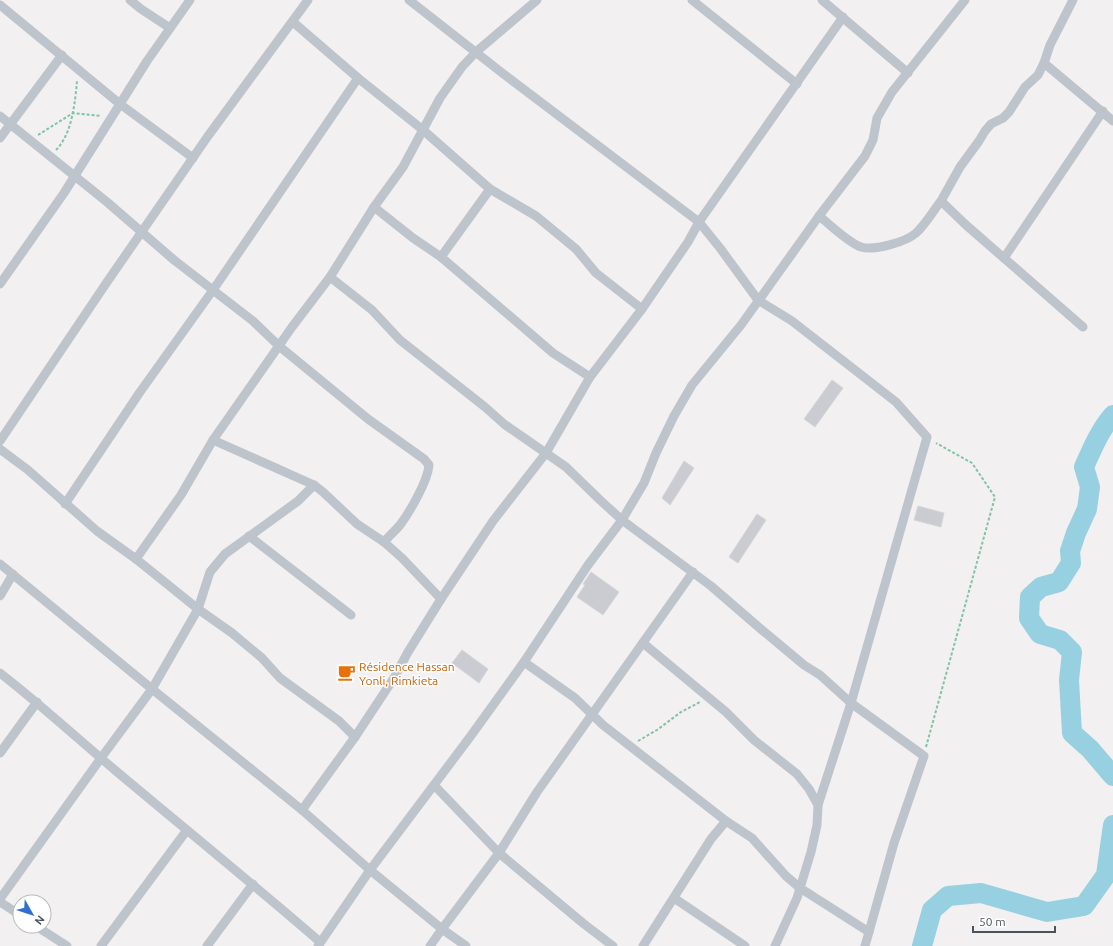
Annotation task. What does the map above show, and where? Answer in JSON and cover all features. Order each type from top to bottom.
[{"type":"street","points":[[130,0],[170,28]]},
{"type":"street","points":[[0,284],[64,193],[111,117],[190,0]]},
{"type":"street","points":[[0,441],[193,158],[308,0]]},
{"type":"street","points":[[409,0],[700,222],[758,300],[792,321],[896,402],[927,437],[852,703],[818,805],[817,825],[811,852],[800,888],[775,946]]},
{"type":"street","points":[[136,559],[181,495],[213,440],[330,277],[374,207],[403,167],[440,98],[462,67],[476,52],[537,0]]},
{"type":"street","points":[[692,0],[797,84]]},
{"type":"street","points":[[822,0],[908,73]]},
{"type":"street","points":[[819,216],[851,241],[862,247],[878,248],[892,245],[916,234],[941,202],[960,167],[979,141],[984,130],[991,124],[1003,118],[1009,112],[1025,87],[1038,75],[1044,64],[1050,45],[1073,0]]},
{"type":"street","points":[[0,674],[37,702],[101,758],[253,884],[319,944],[370,870],[524,662],[588,565],[622,520],[644,483],[656,453],[674,416],[692,385],[741,325],[819,216],[865,156],[873,140],[877,118],[892,92],[963,1]]},
{"type":"street","points":[[0,5],[120,104],[193,158]]},
{"type":"street","points":[[302,810],[355,737],[394,678],[441,598],[493,521],[546,453],[590,377],[642,309],[700,222],[842,17]]},
{"type":"street","points":[[293,22],[358,78],[423,130],[490,189],[536,216],[576,249],[596,273],[642,309]]},
{"type":"street","points":[[0,138],[62,55]]},
{"type":"street","points":[[1044,64],[1113,120]]},
{"type":"street","points":[[65,504],[140,392],[213,290],[358,78]]},
{"type":"street","points":[[1004,258],[1103,111]]},
{"type":"street","points":[[0,116],[107,202],[174,260],[253,321],[279,346],[368,420],[424,459],[429,465],[428,472],[414,503],[400,525],[384,542]]},
{"type":"street","points":[[441,257],[490,189]]},
{"type":"street","points":[[941,202],[1083,328]]},
{"type":"street","points":[[374,207],[413,238],[441,257],[552,352],[590,377]]},
{"type":"street","points":[[330,277],[372,310],[400,340],[485,407],[504,424],[566,467],[622,520],[711,586],[804,665],[820,675],[852,703],[924,756],[894,843],[866,946]]},
{"type":"street","points":[[213,440],[314,485],[357,524],[384,542],[402,558],[441,598]]},
{"type":"street","points":[[0,448],[28,470],[65,504],[98,531],[136,559],[198,609],[232,633],[262,658],[280,678],[339,721],[355,737]]},
{"type":"street","points":[[0,899],[101,758],[152,690],[198,609],[210,572],[225,554],[298,501],[314,485]]},
{"type":"street","points":[[249,536],[351,615]]},
{"type":"street","points":[[0,564],[152,690],[302,810],[370,870],[442,929],[466,946]]},
{"type":"street","points":[[430,946],[499,853],[538,792],[591,715],[693,572]]},
{"type":"street","points":[[0,596],[13,574]]},
{"type":"street","points":[[643,643],[710,698],[754,740],[797,774],[809,789],[818,805]]},
{"type":"street","points":[[524,662],[575,698],[591,715],[726,821],[752,838],[786,876],[800,888],[869,932]]},
{"type":"street","points":[[0,753],[37,702]]},
{"type":"street","points":[[434,785],[499,853],[584,924],[613,946]]},
{"type":"street","points":[[643,946],[711,839],[726,821]]},
{"type":"street","points":[[101,946],[187,830]]},
{"type":"street","points":[[207,946],[253,884]]},
{"type":"street","points":[[674,898],[745,946]]},
{"type":"street","points":[[0,902],[12,910]]},
{"type":"street","points":[[48,934],[67,946]]},
{"type":"path","points":[[49,156],[62,144],[73,113],[76,96],[77,68]]},
{"type":"path","points":[[30,140],[73,113],[111,117]]},
{"type":"path","points":[[924,756],[995,497],[972,463],[927,437]]},
{"type":"path","points":[[629,745],[657,730],[681,712],[710,698]]},
{"type":"building","points":[[832,380],[843,388],[815,427],[804,419]]},
{"type":"building","points":[[684,461],[694,468],[670,505],[662,498]]},
{"type":"building","points":[[918,506],[944,513],[941,527],[914,520]]},
{"type":"building","points":[[757,514],[766,520],[738,563],[729,557]]},
{"type":"building","points":[[591,572],[619,592],[603,615],[577,597]]},
{"type":"building","points":[[462,650],[488,669],[479,683],[452,663]]},
{"type":"waterway","points":[[1113,415],[1100,433],[1084,467],[1090,487],[1087,509],[1070,551],[1071,563],[1059,582],[1041,587],[1030,597],[1029,618],[1040,634],[1060,640],[1072,652],[1069,680],[1072,733],[1090,749],[1113,776]]},
{"type":"waterway","points":[[922,946],[932,910],[948,896],[981,893],[1047,912],[1084,906],[1106,875],[1113,825]]},
{"type":"place","name":"Résidence Hassan Yonli, Rimkieta","points":[[346,673]]}]
